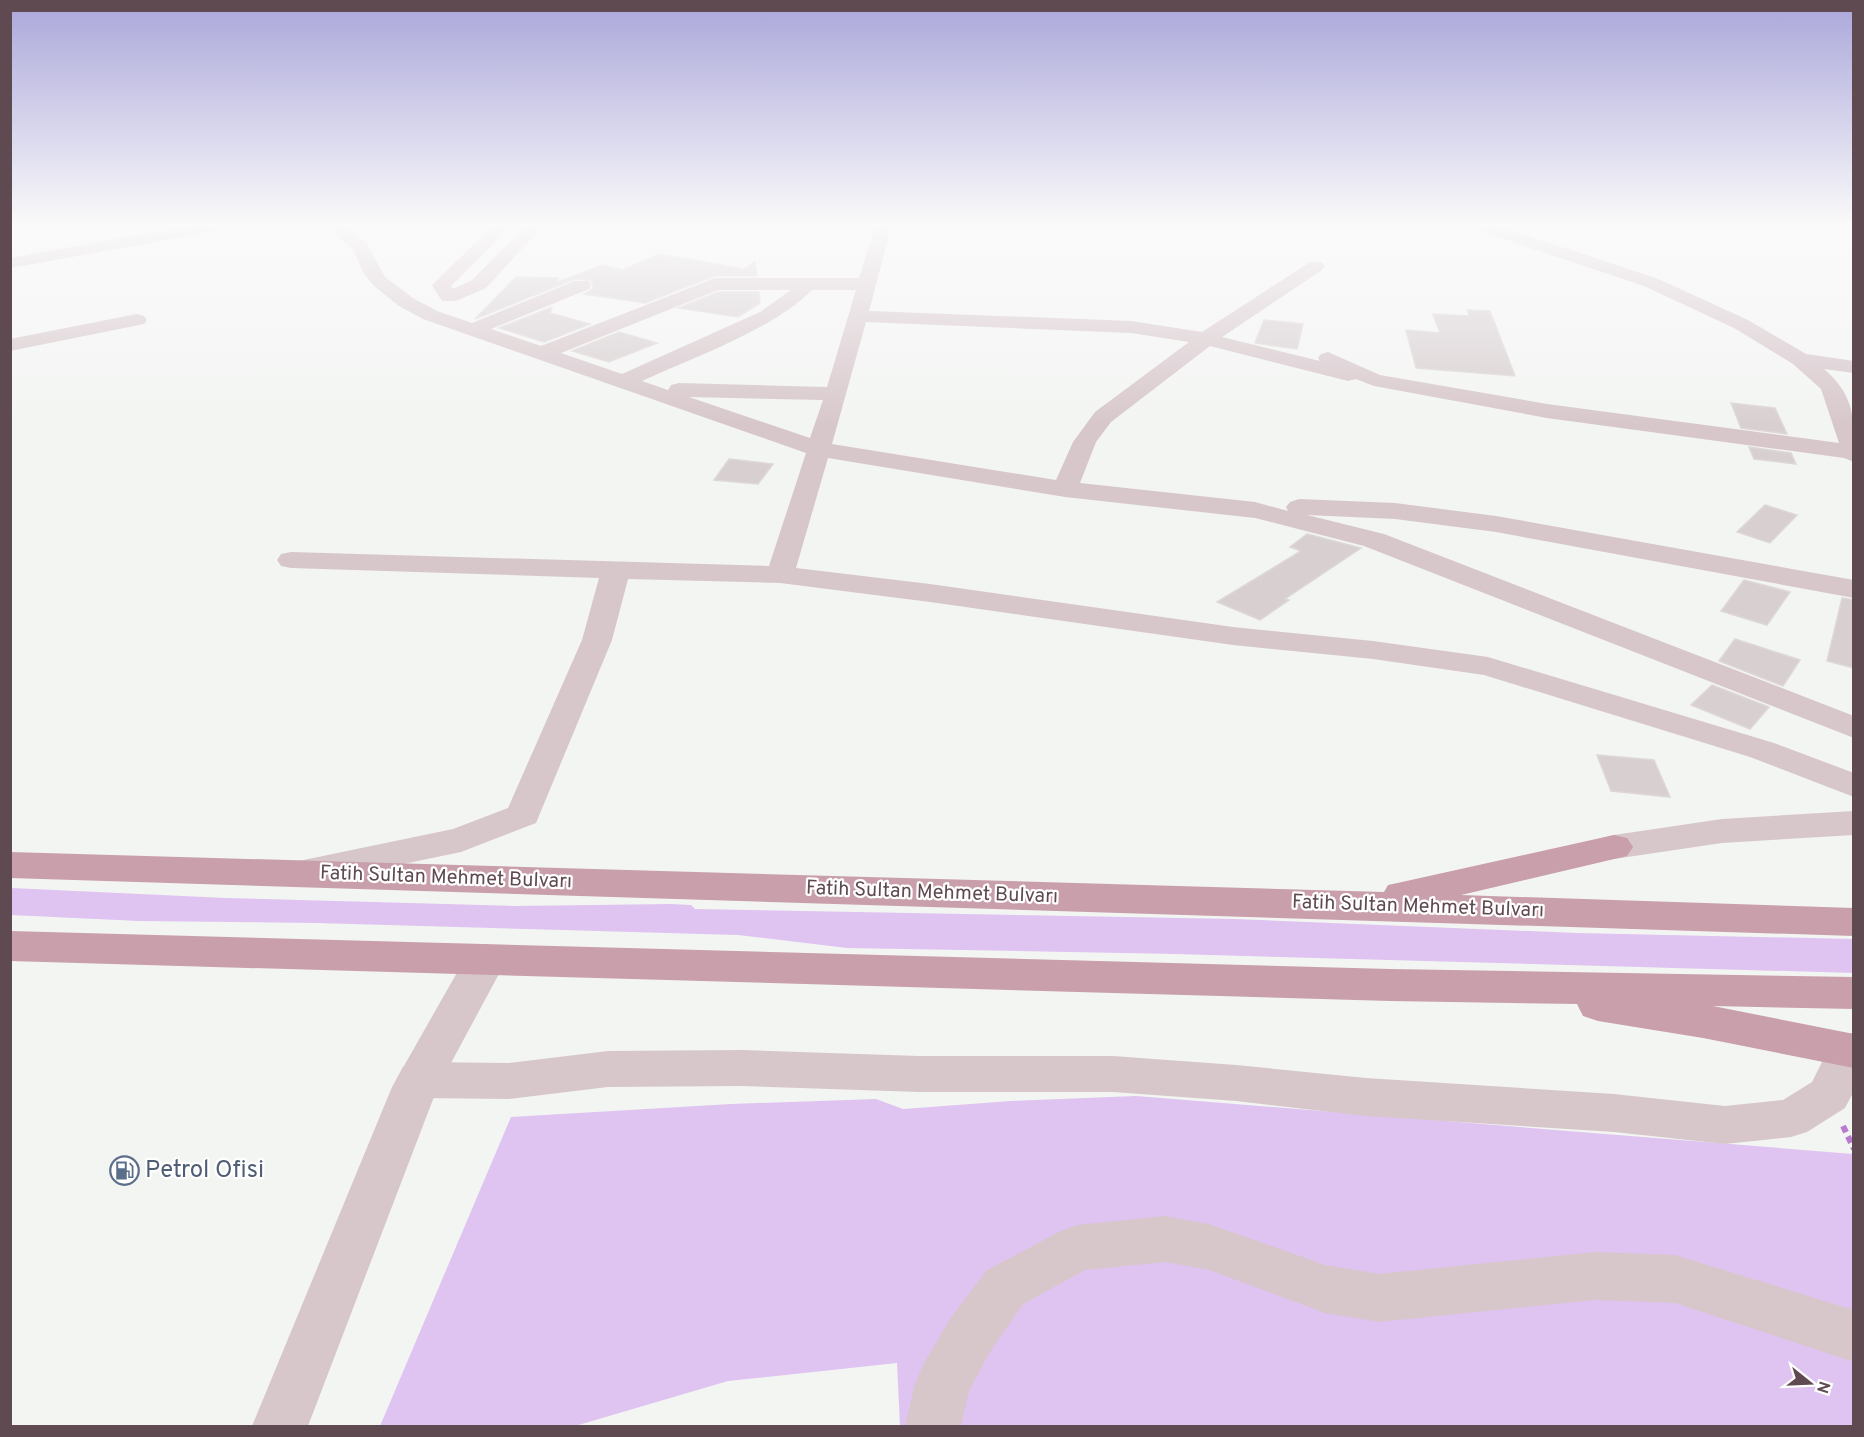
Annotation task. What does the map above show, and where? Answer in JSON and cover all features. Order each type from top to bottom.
[{"type":"highway","points":[[1354,905],[1614,847]]},
{"type":"highway","name":"Fatih Sultan Mehmet Bulvarı","points":[[10,865],[1854,922]]},
{"type":"highway","points":[[10,946],[1469,986],[1854,993]]},
{"type":"highway","points":[[1469,986],[1703,1021],[1852,1050]]},
{"type":"main road","points":[[445,291],[449,297],[463,291]]},
{"type":"street","points":[[392,291],[430,315],[818,448],[1065,489],[1255,510],[1374,540],[1854,728]]},
{"type":"street","points":[[474,329],[567,291]]},
{"type":"street","points":[[543,353],[694,291]]},
{"type":"street","points":[[636,385],[767,316],[799,291]]},
{"type":"street","points":[[780,575],[865,291]]},
{"type":"street","points":[[1065,489],[1076,455],[1092,429],[1103,417],[1206,339],[1278,291]]},
{"type":"street","points":[[858,316],[1105,324],[1206,339],[1347,375],[1547,411],[1853,453],[1848,431],[1831,386],[1800,360],[1741,324],[1670,291]]},
{"type":"street","points":[[10,345],[137,320]]},
{"type":"street","points":[[1328,358],[1374,380]]},
{"type":"street","points":[[1800,360],[1854,368]]},
{"type":"street","points":[[636,385],[836,394]]},
{"type":"street","points":[[1255,510],[1294,507],[1395,511],[1484,522],[1854,590]]},
{"type":"street","points":[[291,560],[780,575],[930,593],[1233,636],[1373,650],[1488,666],[1762,750],[1854,786]]},
{"type":"street","points":[[294,874],[460,840],[523,815],[597,640],[616,569]]},
{"type":"street","points":[[1614,847],[1722,831],[1854,824]]},
{"type":"street","points":[[280,1426],[419,1080],[486,958]]},
{"type":"street","points":[[419,1080],[509,1081],[608,1069],[742,1068],[919,1074],[1113,1074],[1236,1083],[1366,1097],[1614,1113],[1725,1125],[1791,1118],[1829,1095],[1852,1050]]},
{"type":"street","points":[[933,1426],[943,1384],[969,1337],[1005,1287],[1077,1248],[1165,1239],[1209,1246],[1325,1289],[1379,1298],[1595,1276],[1675,1279],[1854,1336]]},
{"type":"shaded area","points":[[11,888],[226,898],[515,906],[671,904],[691,905],[695,909],[1234,919],[1577,933],[1853,939],[1854,973],[1176,954],[847,948],[738,935],[317,923],[139,921],[11,915]]},
{"type":"shaded area","points":[[1136,1096],[1853,1154],[1853,1426],[900,1426],[897,1363],[728,1381],[575,1426],[380,1426],[511,1117],[731,1104],[876,1099],[903,1109],[1011,1101]]},
{"type":"building","points":[[502,291],[545,291],[475,319]]},
{"type":"building","points":[[589,291],[676,291],[645,303],[584,294]]},
{"type":"building","points":[[718,292],[759,292],[760,303],[738,317],[678,308]]},
{"type":"building","points":[[552,307],[550,313],[590,324],[544,342],[499,328]]},
{"type":"building","points":[[1467,310],[1490,311],[1515,376],[1416,368],[1406,330],[1440,333],[1433,314],[1469,316]]},
{"type":"building","points":[[1264,320],[1303,324],[1297,349],[1255,343]]},
{"type":"building","points":[[619,332],[657,343],[609,362],[572,351]]},
{"type":"building","points":[[1731,403],[1775,408],[1787,434],[1741,428]]},
{"type":"building","points":[[1749,447],[1791,453],[1796,464],[1754,459]]},
{"type":"building","points":[[729,459],[773,464],[758,484],[714,480]]},
{"type":"building","points":[[1765,505],[1797,515],[1770,543],[1737,532]]},
{"type":"building","points":[[1307,534],[1361,548],[1285,599],[1289,600],[1260,620],[1217,602],[1301,551],[1290,547]]},
{"type":"building","points":[[1744,580],[1790,592],[1767,625],[1721,611]]},
{"type":"building","points":[[1842,598],[1854,600],[1854,668],[1827,661]]},
{"type":"building","points":[[1735,639],[1800,660],[1783,686],[1719,661]]},
{"type":"building","points":[[1712,685],[1769,707],[1750,729],[1691,705]]},
{"type":"building","points":[[1597,755],[1654,760],[1670,797],[1611,791]]},
{"type":"place","name":"Petrol Ofisi","points":[[124,1171]]}]
